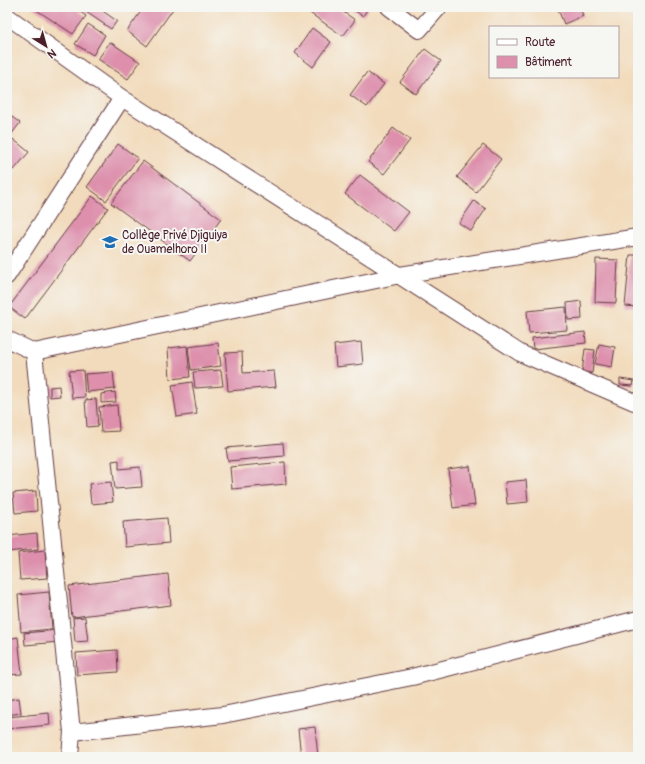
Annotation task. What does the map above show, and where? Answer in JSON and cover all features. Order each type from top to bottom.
[{"type":"street","points":[[390,7],[419,30],[439,7]]},
{"type":"street","points":[[7,16],[122,98],[520,353],[634,402],[638,401]]},
{"type":"street","points":[[7,276],[122,98]]},
{"type":"street","points":[[7,339],[34,352],[400,275],[638,236]]},
{"type":"street","points":[[34,352],[72,732],[70,757]]},
{"type":"street","points":[[72,732],[223,715],[412,678],[638,619]]},
{"type":"building","points":[[32,7],[73,7],[86,16],[73,34]]},
{"type":"building","points":[[79,7],[97,7],[117,21],[111,29]]},
{"type":"building","points":[[144,7],[170,7],[173,9],[147,46],[127,31]]},
{"type":"building","points":[[301,7],[336,7],[355,20],[343,36]]},
{"type":"building","points":[[349,7],[369,7],[363,16]]},
{"type":"building","points":[[557,7],[580,7],[583,16],[564,24]]},
{"type":"building","points":[[88,24],[105,35],[93,55],[75,44]]},
{"type":"building","points":[[312,28],[331,42],[313,67],[295,53]]},
{"type":"building","points":[[110,42],[140,62],[128,79],[98,59]]},
{"type":"building","points":[[425,49],[441,61],[416,94],[400,82]]},
{"type":"building","points":[[367,72],[384,84],[367,107],[350,95]]},
{"type":"building","points":[[7,113],[20,123],[7,140]]},
{"type":"building","points":[[393,128],[410,140],[384,174],[368,162]]},
{"type":"building","points":[[13,139],[29,152],[14,170],[7,164],[7,146]]},
{"type":"building","points":[[118,144],[138,158],[106,201],[87,187]]},
{"type":"building","points":[[483,145],[501,159],[476,192],[457,177]]},
{"type":"building","points":[[143,161],[221,219],[190,261],[111,203]]},
{"type":"building","points":[[360,175],[409,212],[394,231],[345,194]]},
{"type":"building","points":[[92,196],[108,208],[25,319],[9,307]]},
{"type":"building","points":[[474,201],[486,209],[471,231],[459,223]]},
{"type":"building","points":[[630,255],[638,255],[638,307],[625,306]]},
{"type":"building","points":[[596,259],[618,260],[616,303],[595,302]]},
{"type":"building","points":[[581,301],[582,319],[568,320],[567,303]]},
{"type":"building","points":[[566,307],[567,330],[529,333],[527,311]]},
{"type":"building","points":[[585,332],[586,343],[533,349],[532,338]]},
{"type":"building","points":[[361,342],[363,364],[336,367],[334,345]]},
{"type":"building","points":[[218,343],[221,366],[191,370],[188,347]]},
{"type":"building","points":[[599,344],[615,347],[612,367],[595,364]]},
{"type":"building","points":[[187,346],[190,377],[170,379],[168,348]]},
{"type":"building","points":[[585,349],[595,350],[592,373],[582,372]]},
{"type":"building","points":[[242,352],[243,373],[274,371],[276,387],[228,391],[225,353]]},
{"type":"building","points":[[83,370],[85,397],[72,398],[69,371]]},
{"type":"building","points":[[221,370],[223,386],[195,388],[193,372]]},
{"type":"building","points":[[113,372],[115,389],[87,392],[85,374]]},
{"type":"building","points":[[620,379],[634,381],[633,386],[620,385]]},
{"type":"building","points":[[192,382],[197,414],[177,417],[172,385]]},
{"type":"building","points":[[59,386],[60,396],[50,397],[50,387]]},
{"type":"building","points":[[115,392],[116,402],[101,403],[101,394]]},
{"type":"building","points":[[96,399],[98,426],[87,427],[85,400]]},
{"type":"building","points":[[117,405],[119,431],[101,432],[99,407]]},
{"type":"building","points":[[283,443],[284,456],[228,461],[226,448]]},
{"type":"building","points":[[119,460],[119,469],[140,467],[142,487],[115,489],[112,461]]},
{"type":"building","points":[[285,462],[286,484],[232,489],[230,467]]},
{"type":"building","points":[[470,466],[475,505],[453,508],[448,469]]},
{"type":"building","points":[[526,480],[528,502],[507,504],[505,482]]},
{"type":"building","points":[[111,482],[113,502],[91,504],[89,484]]},
{"type":"building","points":[[36,491],[37,511],[15,513],[13,493]]},
{"type":"building","points":[[167,518],[169,543],[125,547],[123,522]]},
{"type":"building","points":[[37,533],[38,549],[7,552],[7,536]]},
{"type":"building","points":[[45,550],[47,578],[20,580],[18,553]]},
{"type":"building","points":[[168,574],[171,605],[72,617],[69,586]]},
{"type":"building","points":[[49,592],[52,629],[21,632],[18,595]]},
{"type":"building","points":[[85,617],[88,641],[75,642],[73,618]]},
{"type":"building","points":[[58,630],[59,642],[25,645],[24,633]]},
{"type":"building","points":[[18,637],[22,674],[7,675],[7,639]]},
{"type":"building","points":[[117,650],[118,672],[77,675],[76,653]]},
{"type":"building","points":[[19,698],[21,713],[7,715],[7,700]]},
{"type":"building","points":[[49,713],[50,725],[7,729],[7,717]]},
{"type":"building","points":[[315,727],[318,757],[301,757],[298,729]]},
{"type":"place","name":"Collège Privé Djiguiya de Ouamelhoro II","points":[[110,242]]}]
